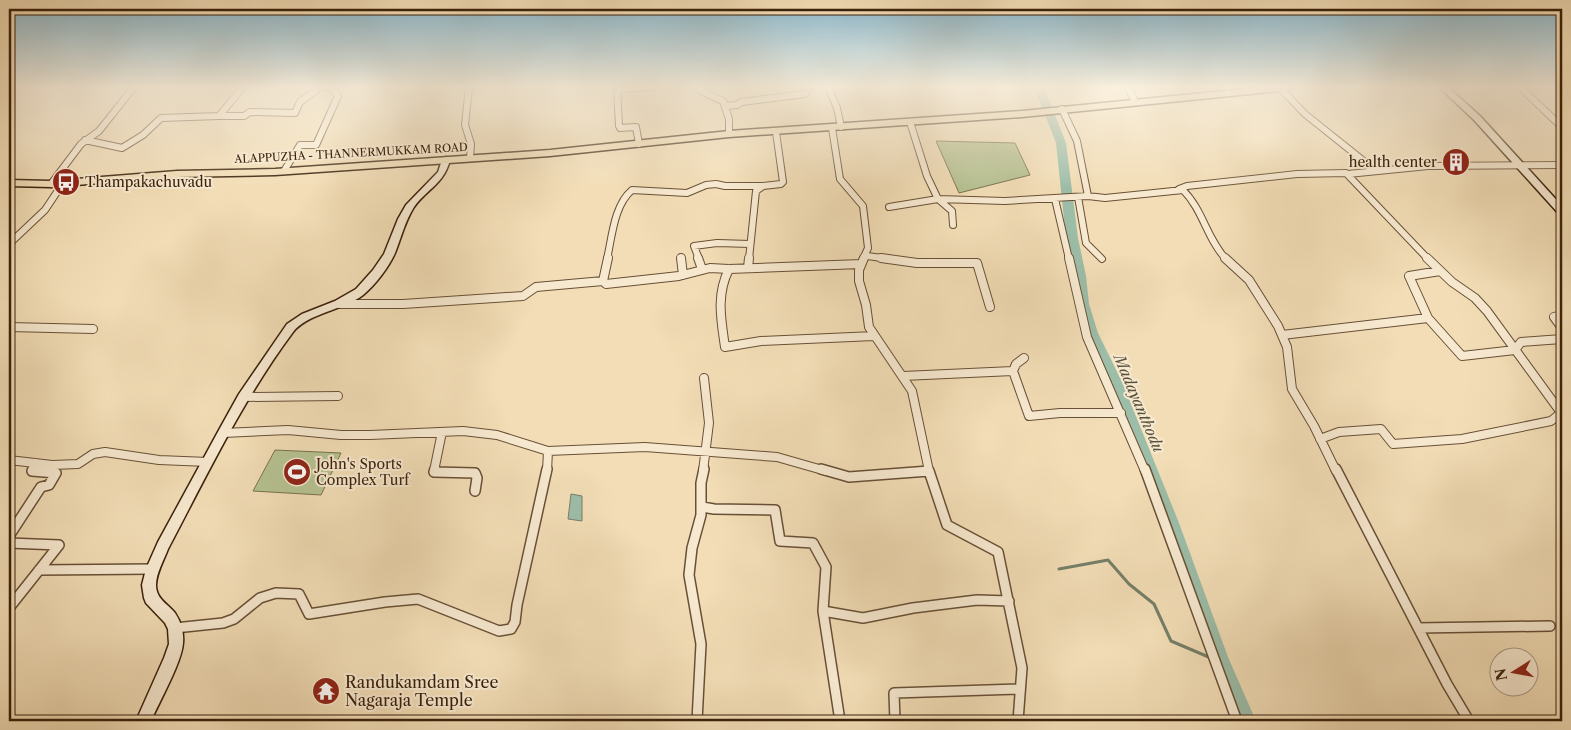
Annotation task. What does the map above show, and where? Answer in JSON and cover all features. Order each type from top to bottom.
[{"type":"main road","name":"ALAPPUZHA - THANNERMUKKAM ROAD","points":[[9,183],[51,184],[177,174],[284,171],[593,150],[729,134],[923,121]]},
{"type":"street","points":[[51,184],[85,140],[99,130],[106,121]]},
{"type":"street","points":[[85,140],[122,148],[143,134],[158,121]]},
{"type":"street","points":[[284,171],[300,145],[316,145],[327,121]]},
{"type":"street","points":[[465,121],[464,125],[471,144],[470,158]]},
{"type":"street","points":[[619,121],[620,128],[636,127],[639,144]]},
{"type":"street","points":[[729,121],[729,134]]},
{"type":"street","points":[[837,121],[837,170],[840,179],[863,206],[868,248],[867,256],[862,264],[859,281],[870,327],[874,336],[912,391],[929,471],[947,525],[998,552],[1022,668],[1018,721]]},
{"type":"street","points":[[1070,121],[1080,144],[1088,196]]},
{"type":"street","points":[[1314,121],[1376,170]]},
{"type":"street","points":[[1480,121],[1562,212]]},
{"type":"street","points":[[910,122],[927,176],[938,200],[952,211],[953,225]]},
{"type":"street","points":[[603,281],[614,227],[624,197],[632,190],[687,192],[706,185],[716,184],[725,186],[763,186],[781,184],[784,182],[776,132]]},
{"type":"street","points":[[143,721],[171,660],[176,644],[175,628],[170,618],[151,598],[149,584],[152,569],[223,433],[243,397],[291,327],[306,317],[339,304],[360,292],[377,273],[389,255],[403,219],[411,205],[442,173],[446,160]]},
{"type":"street","points":[[889,207],[938,200],[1055,199],[1088,196],[1105,198],[1179,189],[1187,186],[1297,174],[1344,172],[1348,174],[1448,164],[1562,165]]},
{"type":"street","points":[[1320,439],[1339,432],[1381,429],[1393,444],[1445,440],[1517,430],[1551,421],[1562,413],[1487,310],[1475,298],[1440,271],[1357,187],[1348,174]]},
{"type":"street","points":[[9,244],[40,218],[63,183]]},
{"type":"street","points":[[748,268],[754,225],[756,191],[763,186]]},
{"type":"street","points":[[1179,189],[1188,194],[1223,256],[1251,282],[1286,341],[1289,356],[1288,374],[1293,391],[1318,430],[1320,439],[1447,684],[1470,721]]},
{"type":"street","points":[[1075,197],[1086,244],[1102,259]]},
{"type":"street","points":[[1055,199],[1087,337],[1141,459],[1237,721]]},
{"type":"street","points":[[702,269],[694,246],[716,243],[750,244]]},
{"type":"street","points":[[867,256],[917,263],[977,263],[990,306]]},
{"type":"street","points":[[681,258],[683,275]]},
{"type":"street","points":[[339,304],[403,304],[523,296],[536,287],[603,281],[606,284],[683,275],[702,269],[862,264]]},
{"type":"street","points":[[729,269],[722,282],[719,301],[725,347],[747,342],[841,340],[874,336]]},
{"type":"street","points":[[1440,271],[1409,276],[1428,318],[1462,356],[1516,350]]},
{"type":"street","points":[[1562,315],[1554,317],[1562,328]]},
{"type":"street","points":[[1282,334],[1428,318]]},
{"type":"street","points":[[9,327],[94,329]]},
{"type":"street","points":[[1516,350],[1521,342],[1562,339]]},
{"type":"street","points":[[1024,358],[1016,364],[1013,371],[1029,416],[1060,413],[1121,413]]},
{"type":"street","points":[[903,376],[1013,371]]},
{"type":"street","points":[[697,721],[701,644],[689,575],[692,548],[702,507],[701,483],[709,423],[704,378]]},
{"type":"street","points":[[243,397],[338,396]]},
{"type":"street","points":[[223,433],[288,430],[341,435],[370,435],[463,431],[497,435],[548,451],[645,447],[777,457],[849,477],[929,471]]},
{"type":"street","points":[[442,432],[434,472],[475,473],[477,478],[475,491]]},
{"type":"street","points":[[175,628],[223,623],[234,619],[260,598],[276,593],[299,594],[309,614],[385,602],[418,599],[476,623],[499,630],[512,629],[547,471],[548,451]]},
{"type":"street","points":[[9,460],[52,465],[78,464],[93,454],[105,452],[159,460],[208,462]]},
{"type":"street","points":[[9,536],[41,487],[49,485],[56,473],[32,471],[36,463]]},
{"type":"street","points":[[702,507],[714,509],[775,510],[780,541],[813,543],[826,567],[823,610],[840,721]]},
{"type":"street","points":[[9,543],[59,545],[9,608]]},
{"type":"street","points":[[39,570],[152,569]]},
{"type":"street","points":[[823,610],[844,616],[863,618],[913,608],[977,600],[1009,602]]},
{"type":"street","points":[[1418,628],[1550,626]]},
{"type":"street","points":[[895,721],[894,693],[1019,689]]},
{"type":"shaded area","points":[[936,141],[1015,143],[1030,175],[959,193]]},
{"type":"shaded area","name":"John's Sports Complex Turf","points":[[275,450],[341,453],[321,495],[253,491]]},
{"type":"shaded area","points":[[571,494],[582,496],[582,521],[568,519]]},
{"type":"waterway","name":"Madayanthodu","points":[[1052,121],[1061,143],[1072,238],[1080,276],[1083,304],[1091,333],[1116,384],[1171,523],[1220,658],[1247,721]]},
{"type":"waterway","points":[[1059,569],[1108,560],[1129,584],[1154,604],[1171,641],[1211,658]]},
{"type":"place","name":"health center","points":[[1456,162]]},
{"type":"place","name":"Thampakachuvadu","points":[[66,182]]},
{"type":"place","name":"John's Sports Complex Turf","points":[[297,472]]},
{"type":"place","name":"Randukamdam Sree Nagaraja Temple","points":[[326,691]]}]
